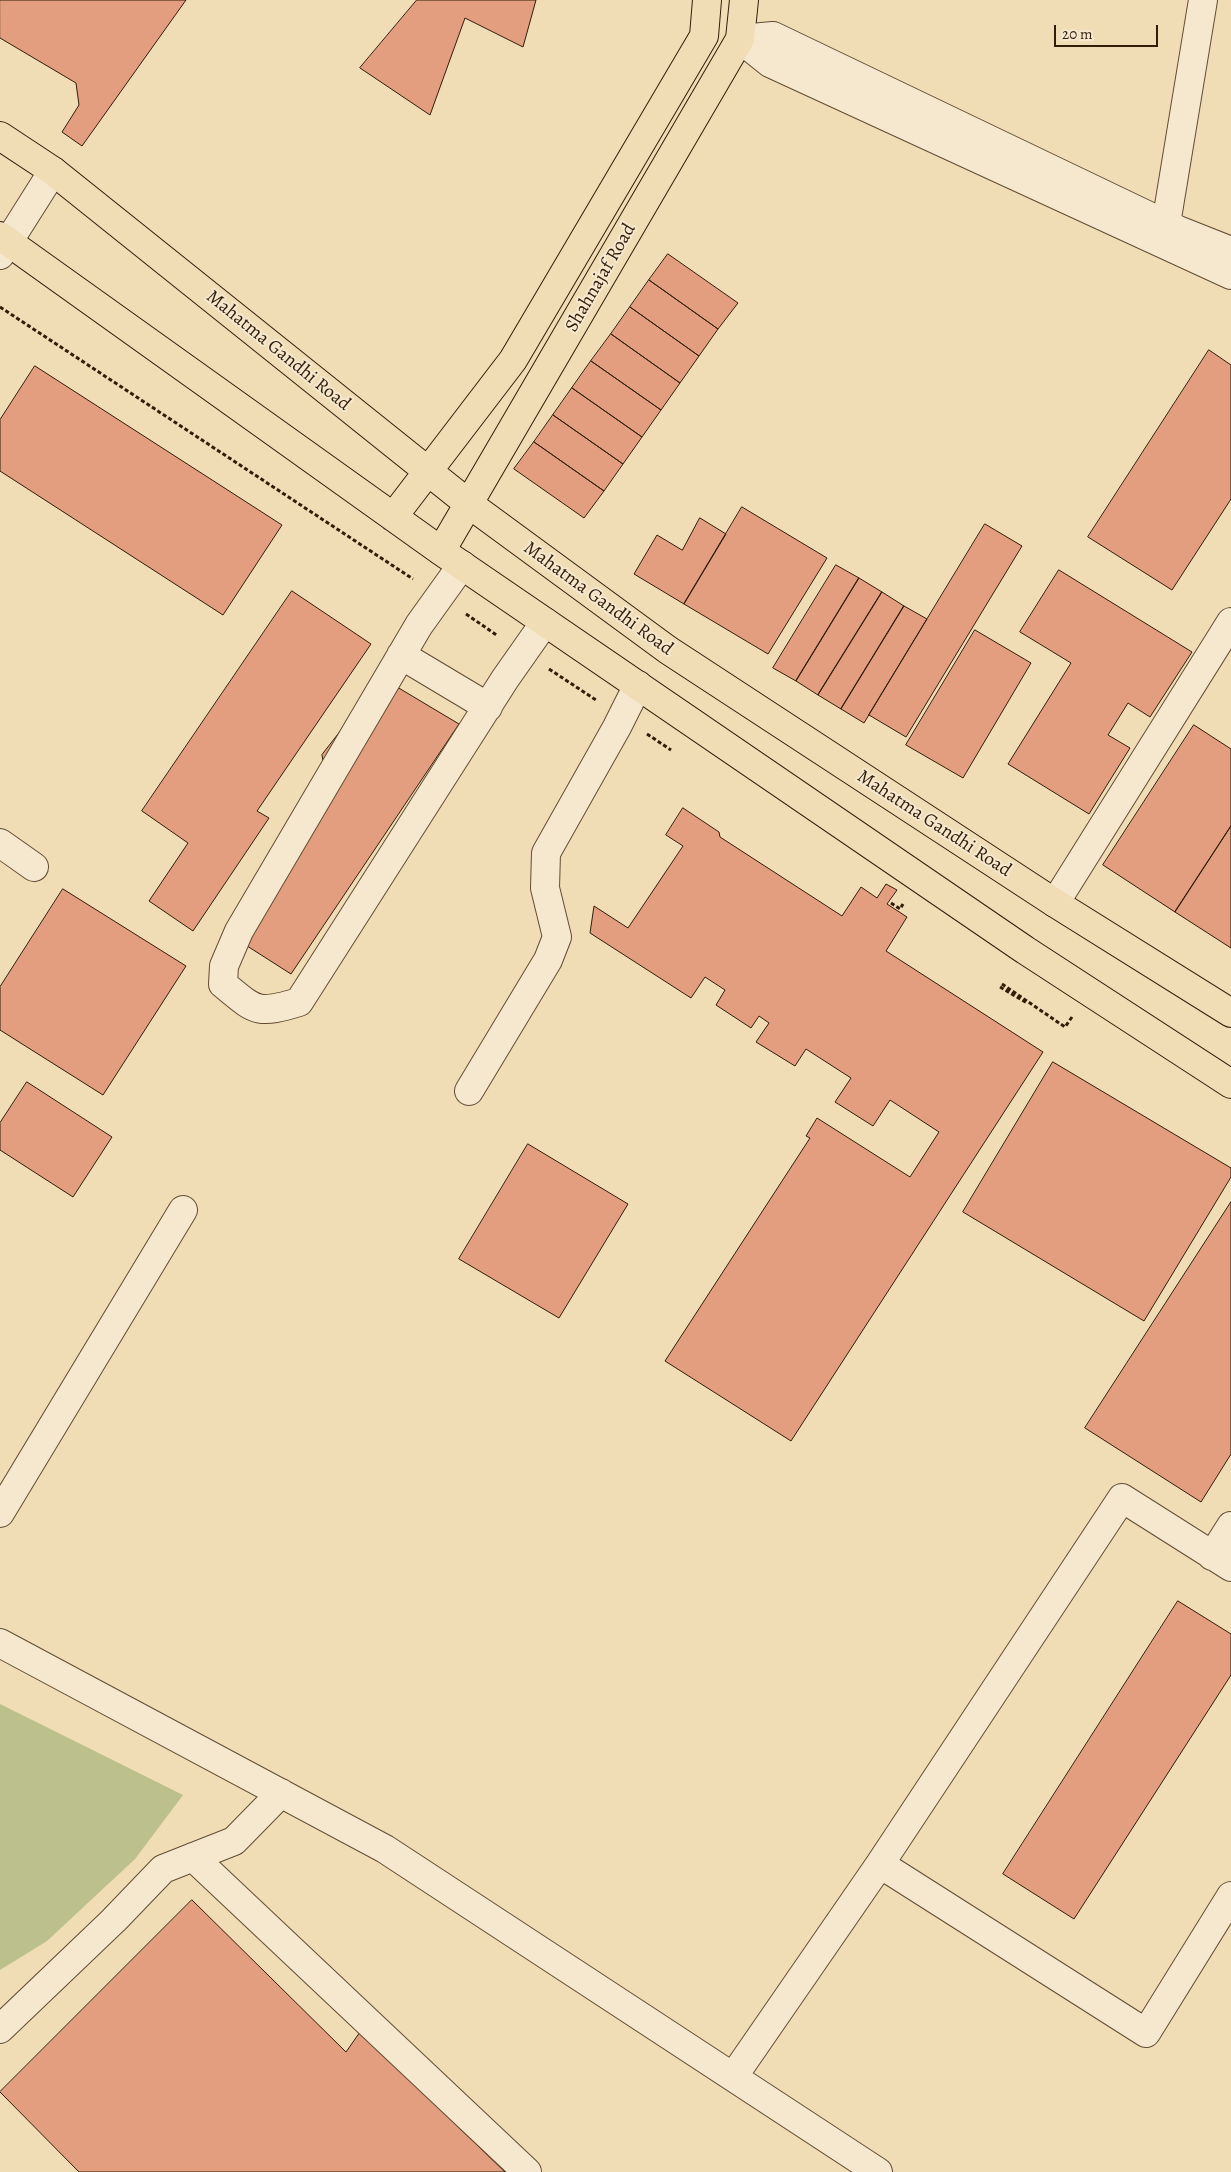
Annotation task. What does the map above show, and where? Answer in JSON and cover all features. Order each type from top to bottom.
[{"type":"main road","points":[[393,518],[513,360],[704,36],[707,0]]},
{"type":"main road","name":"Shahnajaf Road","points":[[452,558],[470,504],[740,39],[744,0]]},
{"type":"main road","name":"Mahatma Gandhi Road","points":[[0,136],[53,171],[470,504],[668,650],[1055,903],[1231,1012]]},
{"type":"main road","points":[[3,244],[393,518],[545,622],[1025,950],[1231,1084]]},
{"type":"street","points":[[1172,233],[1203,0]]},
{"type":"street","points":[[704,36],[740,39],[770,63],[1172,233],[1231,251]]},
{"type":"street","points":[[3,244],[53,171]]},
{"type":"street","points":[[1172,233],[1231,274]]},
{"type":"street","points":[[452,558],[419,625],[239,931],[224,966],[223,984],[253,1008],[276,1009],[299,1002],[488,707],[545,622]]},
{"type":"street","points":[[1055,903],[1231,622]]},
{"type":"street","points":[[401,655],[488,707]]},
{"type":"street","points":[[469,1091],[548,960],[557,937],[545,888],[546,853],[617,728],[638,685]]},
{"type":"street","points":[[0,843],[34,867]]},
{"type":"street","points":[[0,1513],[183,1210]]},
{"type":"street","points":[[734,2077],[880,1864],[1122,1498],[1221,1561],[1231,1526]]},
{"type":"street","points":[[0,1643],[385,1849],[878,2172]]},
{"type":"street","points":[[0,2029],[114,1920],[163,1869],[234,1841],[281,1793]]},
{"type":"street","points":[[193,1857],[527,2172]]},
{"type":"street","points":[[880,1864],[1146,2032],[1231,1896]]},
{"type":"path","points":[[891,903],[900,909],[903,903]]},
{"type":"path","points":[[1001,985],[1065,1028],[1073,1015]]},
{"type":"green space","points":[[0,1704],[183,1795],[135,1859],[47,1941],[0,1970]]},
{"type":"building","points":[[0,0],[186,0],[82,146],[62,132],[79,105],[76,83],[0,38]]},
{"type":"building","points":[[417,0],[536,0],[523,47],[465,18],[430,115],[360,68]]},
{"type":"building","points":[[668,254],[738,303],[718,329],[649,280]]},
{"type":"building","points":[[649,280],[718,329],[699,356],[630,307]]},
{"type":"building","points":[[630,307],[699,356],[680,383],[611,334]]},
{"type":"building","points":[[611,334],[680,383],[661,410],[591,361]]},
{"type":"building","points":[[1209,350],[1231,365],[1231,499],[1172,590],[1088,537]]},
{"type":"building","points":[[591,361],[661,410],[642,437],[572,388]]},
{"type":"building","points":[[35,366],[282,525],[223,615],[0,471],[0,420]]},
{"type":"building","points":[[572,388],[642,437],[623,464],[553,415]]},
{"type":"building","points":[[553,415],[623,464],[604,491],[534,442]]},
{"type":"building","points":[[534,442],[604,491],[584,518],[514,469]]},
{"type":"building","points":[[742,507],[827,558],[768,654],[684,604]]},
{"type":"building","points":[[700,518],[726,534],[684,604],[634,574],[657,535],[682,550]]},
{"type":"building","points":[[985,524],[1022,546],[906,737],[869,715]]},
{"type":"building","points":[[836,565],[859,578],[796,681],[773,668]]},
{"type":"building","points":[[1059,570],[1192,652],[1150,717],[1128,703],[1108,735],[1130,748],[1089,814],[1008,764],[1071,663],[1020,632]]},
{"type":"building","points":[[859,578],[882,592],[818,695],[796,681]]},
{"type":"building","points":[[292,591],[371,644],[257,811],[269,818],[193,931],[149,901],[188,843],[142,811]]},
{"type":"building","points":[[882,592],[904,606],[841,709],[818,695]]},
{"type":"building","points":[[904,606],[927,619],[864,723],[841,709]]},
{"type":"building","points":[[975,630],[1031,663],[963,778],[906,745]]},
{"type":"building","points":[[382,678],[459,724],[291,974],[244,944],[329,796],[322,755]]},
{"type":"building","points":[[1194,725],[1231,749],[1231,826],[1175,912],[1103,865]]},
{"type":"building","points":[[683,808],[719,832],[720,837],[842,916],[861,887],[877,898],[886,884],[897,890],[887,904],[907,917],[886,951],[1043,1052],[791,1441],[665,1361],[810,1138],[806,1136],[817,1118],[910,1177],[939,1132],[890,1100],[873,1126],[835,1102],[851,1078],[806,1049],[795,1066],[756,1042],[769,1023],[759,1016],[751,1028],[716,1005],[725,990],[705,977],[691,998],[590,933],[594,906],[628,928],[683,846],[666,835]]},
{"type":"building","points":[[1231,826],[1231,948],[1175,912]]},
{"type":"building","points":[[63,889],[186,966],[103,1095],[0,1030],[0,987]]},
{"type":"building","points":[[1053,1062],[1231,1168],[1231,1177],[1144,1321],[963,1212]]},
{"type":"building","points":[[27,1082],[112,1137],[73,1197],[0,1150],[0,1123]]},
{"type":"building","points":[[528,1144],[628,1204],[559,1318],[459,1259]]},
{"type":"building","points":[[1231,1202],[1231,1454],[1201,1502],[1085,1428]]},
{"type":"building","points":[[1178,1601],[1231,1634],[1231,1675],[1074,1919],[1003,1874]]},
{"type":"building","points":[[192,1900],[346,2052],[360,2032],[505,2172],[79,2172],[0,2092]]}]
